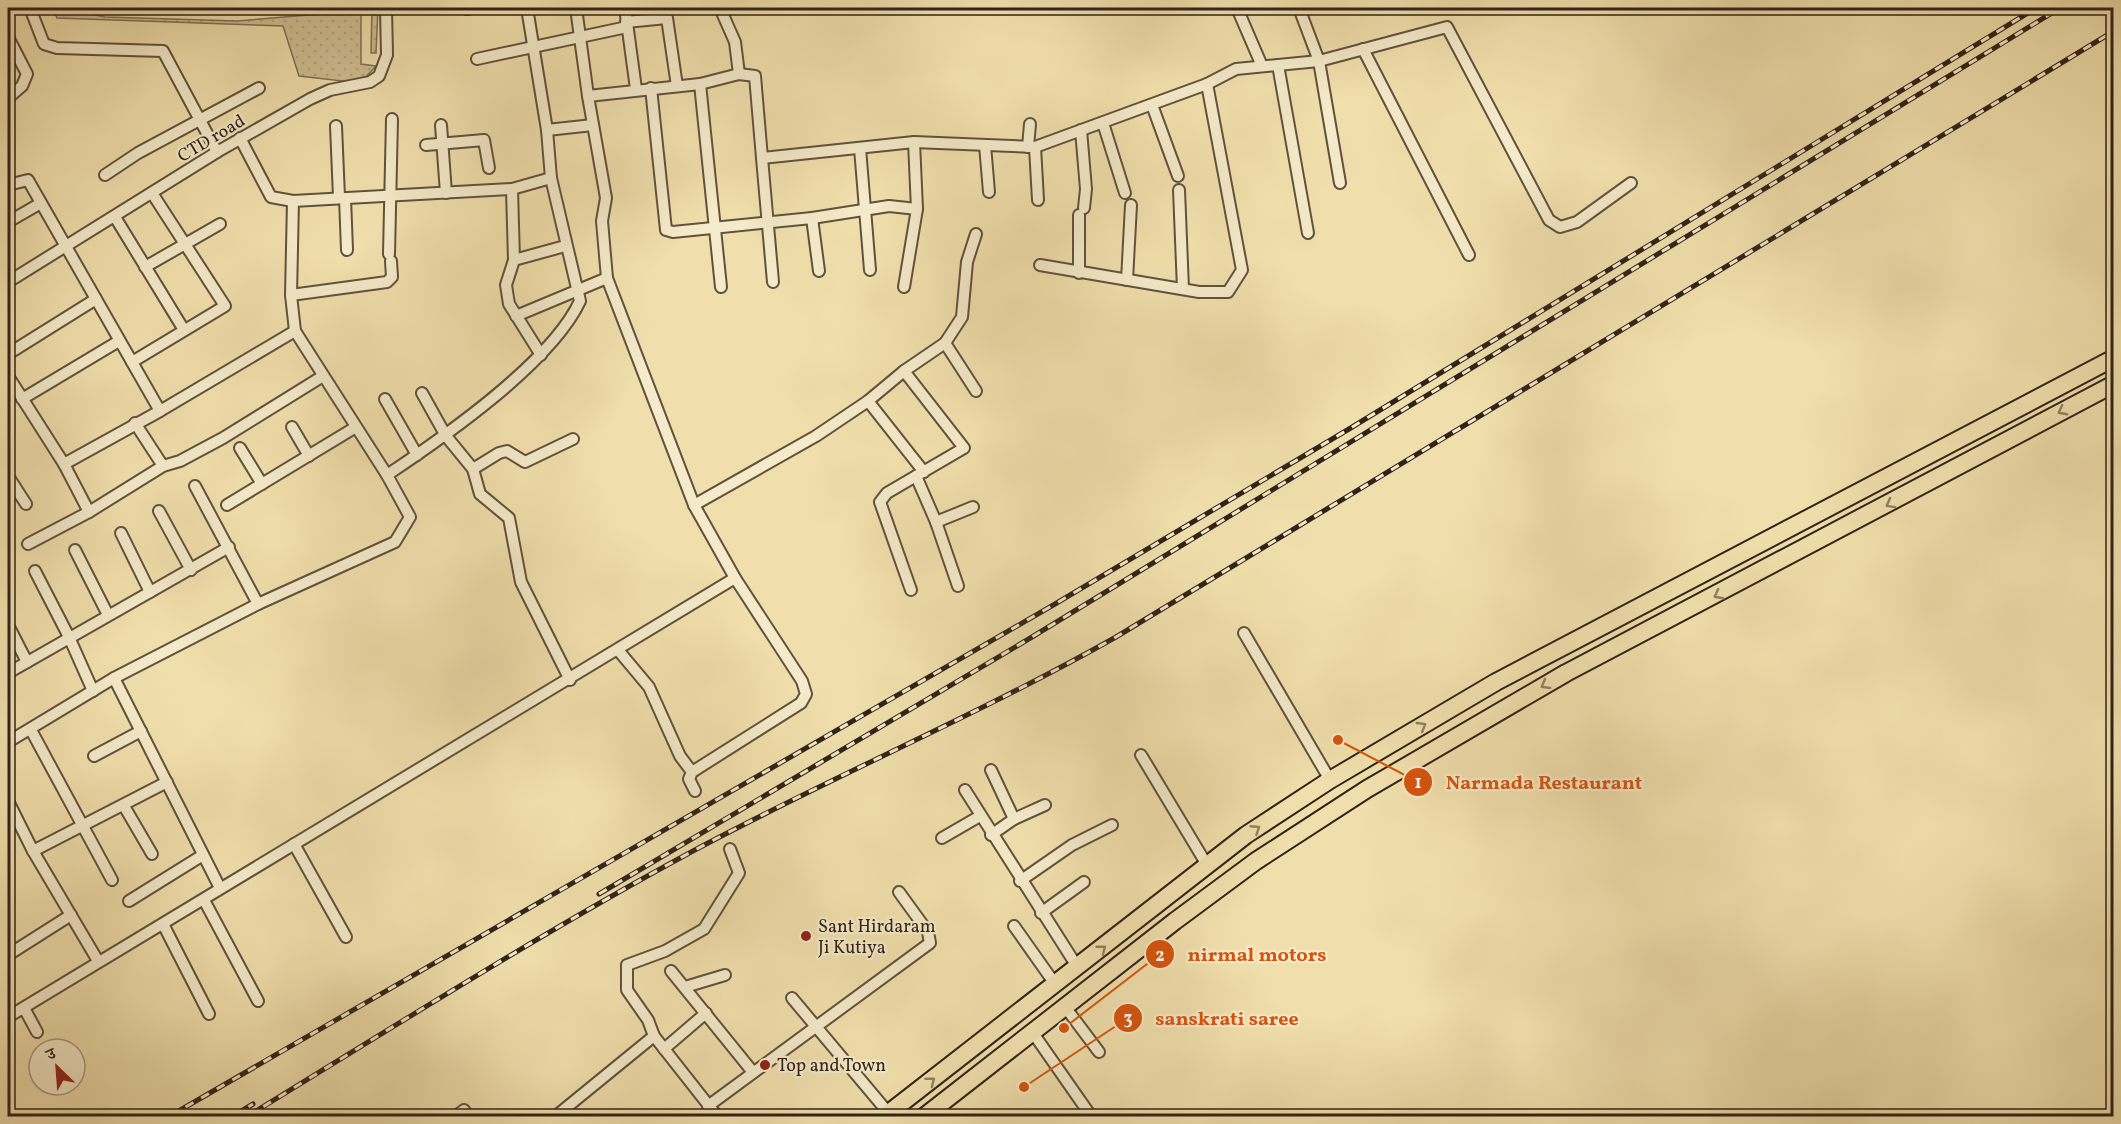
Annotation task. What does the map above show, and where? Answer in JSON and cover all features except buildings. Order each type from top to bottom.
[{"type":"main road","points":[[888,1115],[1246,835],[1330,780],[1496,682],[2114,358]]},
{"type":"main road","points":[[925,1116],[1247,868],[1367,789],[1566,673],[1852,525],[2114,384]]},
{"type":"street","points":[[30,8],[44,44],[57,48],[163,51],[198,121],[217,152]]},
{"type":"street","name":"CTD road","points":[[8,282],[240,138],[310,99],[330,90],[370,82],[379,76],[387,55],[386,8]]},
{"type":"street","points":[[387,475],[446,436],[541,355],[579,305],[579,292],[565,246],[551,178],[535,45],[527,8]]},
{"type":"street","points":[[576,8],[588,96],[606,198],[602,221],[607,278],[694,505],[735,578],[802,681],[806,694],[801,703],[692,772],[689,779],[695,791]]},
{"type":"street","points":[[625,8],[636,89]]},
{"type":"street","points":[[720,8],[735,42],[739,74]]},
{"type":"street","points":[[1237,8],[1262,66]]},
{"type":"street","points":[[1299,8],[1319,61],[1340,183]]},
{"type":"street","points":[[477,59],[535,45],[580,38],[626,25],[667,18],[677,86]]},
{"type":"street","points":[[762,158],[914,142],[1031,147],[1152,105],[1207,84],[1236,69],[1319,61],[1447,27],[1549,220],[1560,227],[1577,222],[1631,183]]},
{"type":"street","points":[[8,37],[27,74],[22,87],[8,98]]},
{"type":"street","points":[[1363,49],[1469,255]]},
{"type":"street","points":[[1278,65],[1308,233]]},
{"type":"street","points":[[588,96],[636,89],[700,84],[739,74],[755,75],[773,282]]},
{"type":"street","points":[[700,84],[704,104],[721,287]]},
{"type":"street","points":[[1040,265],[1183,289],[1228,292],[1242,270],[1207,84]]},
{"type":"street","points":[[105,175],[138,153],[259,88]]},
{"type":"street","points":[[651,88],[666,230],[673,232],[767,223],[889,206],[917,209]]},
{"type":"street","points":[[1152,105],[1178,176]]},
{"type":"street","points":[[291,296],[387,282],[392,277],[390,258],[392,119]]},
{"type":"street","points":[[1103,123],[1125,193]]},
{"type":"street","points":[[547,130],[593,124]]},
{"type":"street","points":[[1030,124],[1038,200]]},
{"type":"street","points":[[441,125],[446,193]]},
{"type":"street","points":[[336,126],[347,250]]},
{"type":"street","points":[[1079,273],[1082,212],[1086,189],[1081,130]]},
{"type":"street","points":[[240,138],[271,197],[293,201],[512,189],[551,178]]},
{"type":"street","points":[[426,145],[484,140],[489,168]]},
{"type":"street","points":[[904,287],[917,209],[914,142]]},
{"type":"street","points":[[985,145],[989,192]]},
{"type":"street","points":[[860,148],[870,270]]},
{"type":"street","points":[[8,184],[28,180],[160,411]]},
{"type":"street","points":[[512,189],[514,260],[506,285],[509,304],[541,355]]},
{"type":"street","points":[[1179,190],[1183,289]]},
{"type":"street","points":[[132,362],[225,306],[152,193]]},
{"type":"street","points":[[8,742],[32,730],[114,678],[258,604],[395,542],[410,517],[387,475],[295,331],[291,296],[293,201]]},
{"type":"street","points":[[8,222],[41,203]]},
{"type":"street","points":[[1127,279],[1131,205]]},
{"type":"street","points":[[115,217],[184,330]]},
{"type":"street","points":[[812,218],[819,271]]},
{"type":"street","points":[[145,267],[220,224]]},
{"type":"street","points":[[694,505],[816,436],[868,401],[904,371],[945,344],[962,317],[967,262],[976,234]]},
{"type":"street","points":[[514,260],[565,246]]},
{"type":"street","points":[[516,316],[579,292],[607,278]]},
{"type":"street","points":[[8,354],[96,299]]},
{"type":"street","points":[[64,464],[160,411],[295,331]]},
{"type":"street","points":[[22,399],[119,342]]},
{"type":"street","points":[[945,344],[976,391]]},
{"type":"street","points":[[904,371],[964,448],[887,493],[880,502],[911,590]]},
{"type":"street","points":[[8,376],[64,464],[89,512]]},
{"type":"street","points":[[28,544],[89,512],[163,466],[180,461],[223,438],[323,376]]},
{"type":"street","points":[[422,393],[446,436],[473,469],[480,494],[509,518],[520,582],[570,680]]},
{"type":"street","points":[[385,399],[417,455]]},
{"type":"street","points":[[868,401],[920,474],[958,586]]},
{"type":"street","points":[[135,423],[163,466]]},
{"type":"street","points":[[292,427],[309,456]]},
{"type":"street","points":[[227,505],[356,427]]},
{"type":"street","points":[[473,469],[507,451],[525,462],[573,439]]},
{"type":"street","points":[[240,448],[262,484]]},
{"type":"street","points":[[8,476],[26,504]]},
{"type":"street","points":[[195,486],[258,604]]},
{"type":"street","points":[[936,522],[973,507]]},
{"type":"street","points":[[159,511],[190,570]]},
{"type":"street","points":[[121,533],[150,592]]},
{"type":"street","points":[[8,673],[229,547]]},
{"type":"street","points":[[75,550],[108,615]]},
{"type":"street","points":[[35,571],[69,637],[93,691]]},
{"type":"street","points":[[8,1017],[570,680],[735,578]]},
{"type":"street","points":[[8,625],[27,662]]},
{"type":"street","points":[[1244,633],[1330,780]]},
{"type":"street","points":[[618,650],[649,687],[680,756],[692,772]]},
{"type":"street","points":[[114,678],[220,888]]},
{"type":"street","points":[[32,730],[112,880]]},
{"type":"street","points":[[94,756],[141,731]]},
{"type":"street","points":[[1140,755],[1207,865]]},
{"type":"street","points":[[991,770],[1014,819]]},
{"type":"street","points":[[33,851],[167,782]]},
{"type":"street","points":[[964,790],[1077,968]]},
{"type":"street","points":[[8,801],[33,851],[99,961]]},
{"type":"street","points":[[991,835],[1014,819],[1045,805]]},
{"type":"street","points":[[124,806],[152,854]]},
{"type":"street","points":[[942,838],[980,816]]},
{"type":"street","points":[[1020,881],[1072,845],[1112,825]]},
{"type":"street","points":[[294,844],[346,937]]},
{"type":"street","points":[[717,1116],[654,1036],[648,1020],[627,990],[627,965],[665,951],[704,929],[739,873],[730,849]]},
{"type":"street","points":[[129,901],[203,855]]},
{"type":"street","points":[[1041,913],[1084,882]]},
{"type":"street","points":[[708,1106],[752,1071],[930,943],[928,932],[898,892]]},
{"type":"street","points":[[204,900],[258,1001]]},
{"type":"street","points":[[8,955],[71,915]]},
{"type":"street","points":[[163,924],[208,1014]]},
{"type":"street","points":[[1014,926],[1055,984]]},
{"type":"street","points":[[671,971],[752,1071]]},
{"type":"street","points":[[685,987],[725,975]]},
{"type":"street","points":[[792,998],[888,1115]]},
{"type":"street","points":[[24,1008],[37,1032]]},
{"type":"street","points":[[1066,1008],[1099,1052]]},
{"type":"street","points":[[664,1049],[706,1013]]},
{"type":"street","points":[[1033,1033],[1091,1116]]},
{"type":"street","points":[[556,1116],[654,1036]]},
{"type":"street","points":[[456,1116],[464,1110],[468,1116]]},
{"type":"shaded area","points":[[52,8],[77,8],[85,13],[105,17],[237,21],[357,11],[361,12],[361,64],[376,66],[360,83],[299,76],[283,26],[57,18]]},
{"type":"shaded area","points":[[108,8],[302,8],[239,14]]},
{"type":"shaded area","points":[[372,8],[378,8],[376,53],[371,53]]},
{"type":"railway","points":[[170,1116],[1055,604],[1349,429],[2036,8]]},
{"type":"railway","points":[[599,894],[1032,637],[2060,8]]},
{"type":"railway","points":[[248,1116],[469,980],[636,882],[746,823],[1011,693],[1116,637],[2114,31]]},
{"type":"railway","points":[[233,1116],[253,1104]]},
{"type":"place","name":"Narmada Restaurant","points":[[1338,740]]},
{"type":"place","name":"Sant Hirdaram Ji Kutiya","points":[[806,936]]},
{"type":"place","name":"nirmal motors","points":[[1064,1028]]},
{"type":"place","name":"Top and Town","points":[[765,1065]]},
{"type":"place","name":"sanskrati saree","points":[[1024,1087]]}]
